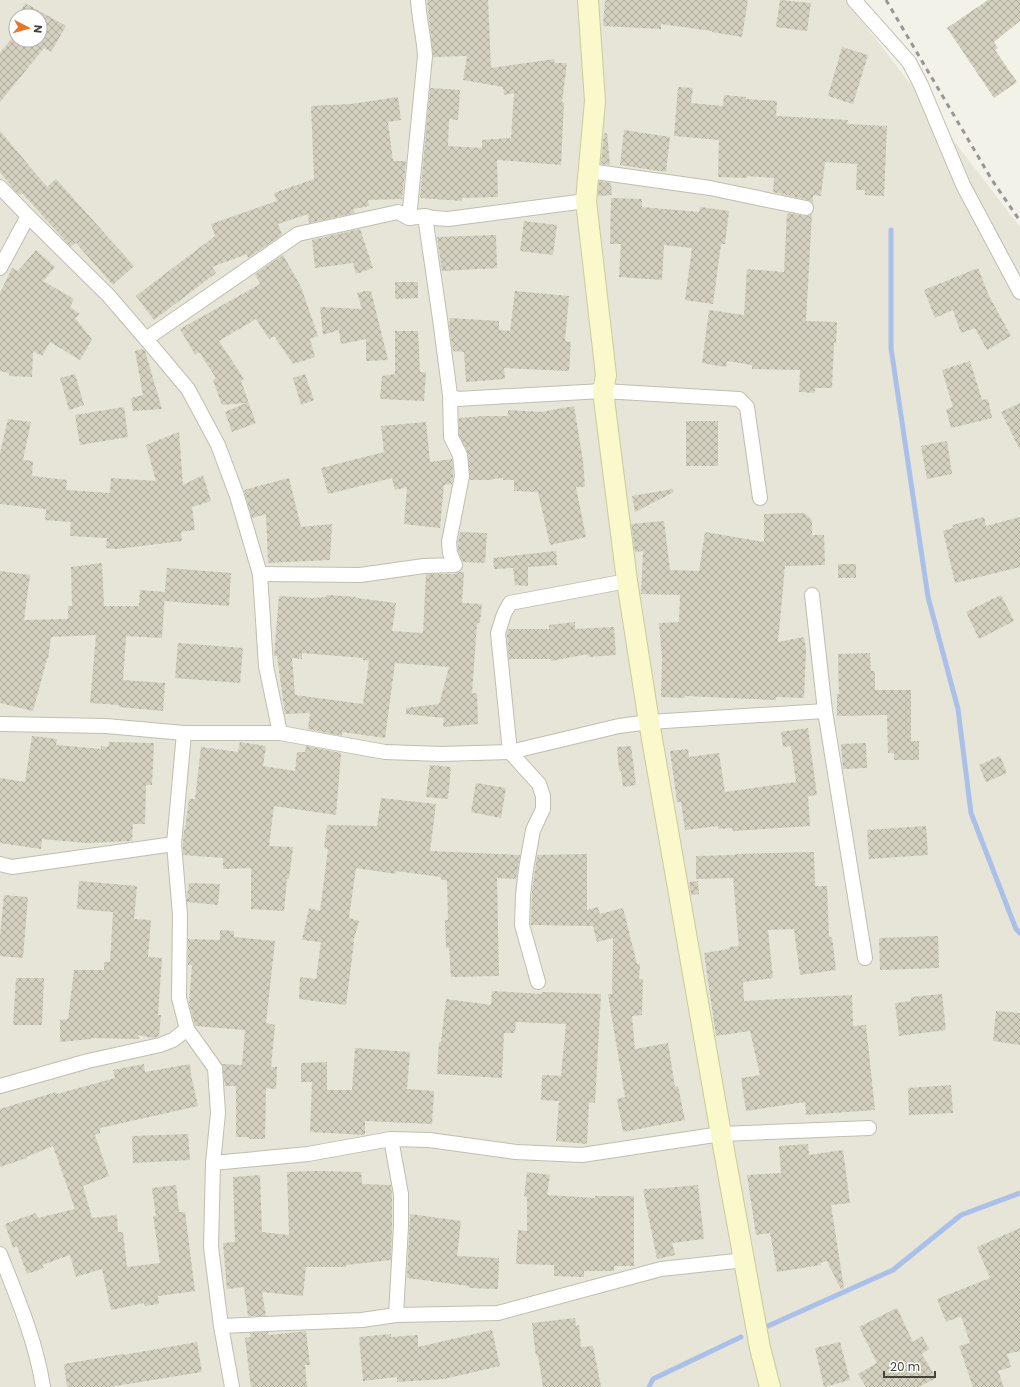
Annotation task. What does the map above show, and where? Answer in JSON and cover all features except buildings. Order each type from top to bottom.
[{"type":"street","points":[[409,218],[425,56],[418,0]]},
{"type":"street","points":[[588,0],[595,101],[586,201],[606,375],[603,391],[627,581],[649,722],[721,1134],[760,1348],[770,1387]]},
{"type":"street","points":[[854,0],[909,62],[921,85],[963,185],[1020,292]]},
{"type":"street","points":[[589,171],[710,188],[806,208]]},
{"type":"street","points":[[0,187],[108,296],[146,339],[188,390],[218,445],[237,496],[260,574],[266,666],[280,733]]},
{"type":"street","points":[[146,339],[298,234],[398,212],[409,218],[425,216],[448,219],[586,201]]},
{"type":"street","points":[[0,268],[28,216]]},
{"type":"street","points":[[260,574],[360,575],[424,566],[455,565],[450,553],[449,542],[462,476],[460,455],[451,437],[450,395],[425,216]]},
{"type":"street","points":[[450,395],[457,399],[603,391],[739,399],[748,408],[760,498]]},
{"type":"street","points":[[538,982],[522,925],[526,869],[533,830],[544,809],[543,796],[539,784],[510,752],[498,633],[504,614],[510,603],[627,581]]},
{"type":"street","points":[[812,595],[825,711],[865,958]]},
{"type":"street","points":[[0,724],[106,726],[184,733],[280,733],[385,752],[441,754],[510,752],[619,726],[649,722],[825,711]]},
{"type":"street","points":[[184,733],[174,844],[180,915],[179,998],[187,1029],[215,1068],[218,1113],[213,1163],[211,1247],[221,1326],[232,1387]]},
{"type":"street","points":[[0,864],[12,867],[174,844]]},
{"type":"street","points":[[0,1086],[88,1061],[160,1045],[173,1040],[187,1029]]},
{"type":"street","points":[[213,1163],[308,1154],[391,1138],[429,1140],[516,1152],[582,1155],[721,1134],[869,1128]]},
{"type":"street","points":[[391,1138],[400,1194],[401,1226],[396,1315]]},
{"type":"street","points":[[0,1254],[16,1294],[39,1363],[43,1387]]},
{"type":"street","points":[[221,1326],[362,1320],[396,1315],[498,1313],[661,1270],[745,1260]]},
{"type":"shaded area","points":[[0,0],[846,0],[1020,227],[1020,1387],[0,1387]]},
{"type":"waterway","points":[[891,230],[891,348],[928,597],[958,709],[971,813],[1016,929],[1020,933]]},
{"type":"waterway","points":[[768,1326],[893,1270],[961,1215],[1020,1193]]},
{"type":"waterway","points":[[649,1387],[653,1379],[741,1337]]},
{"type":"railway","points":[[886,0],[992,180],[1020,221]]}]
